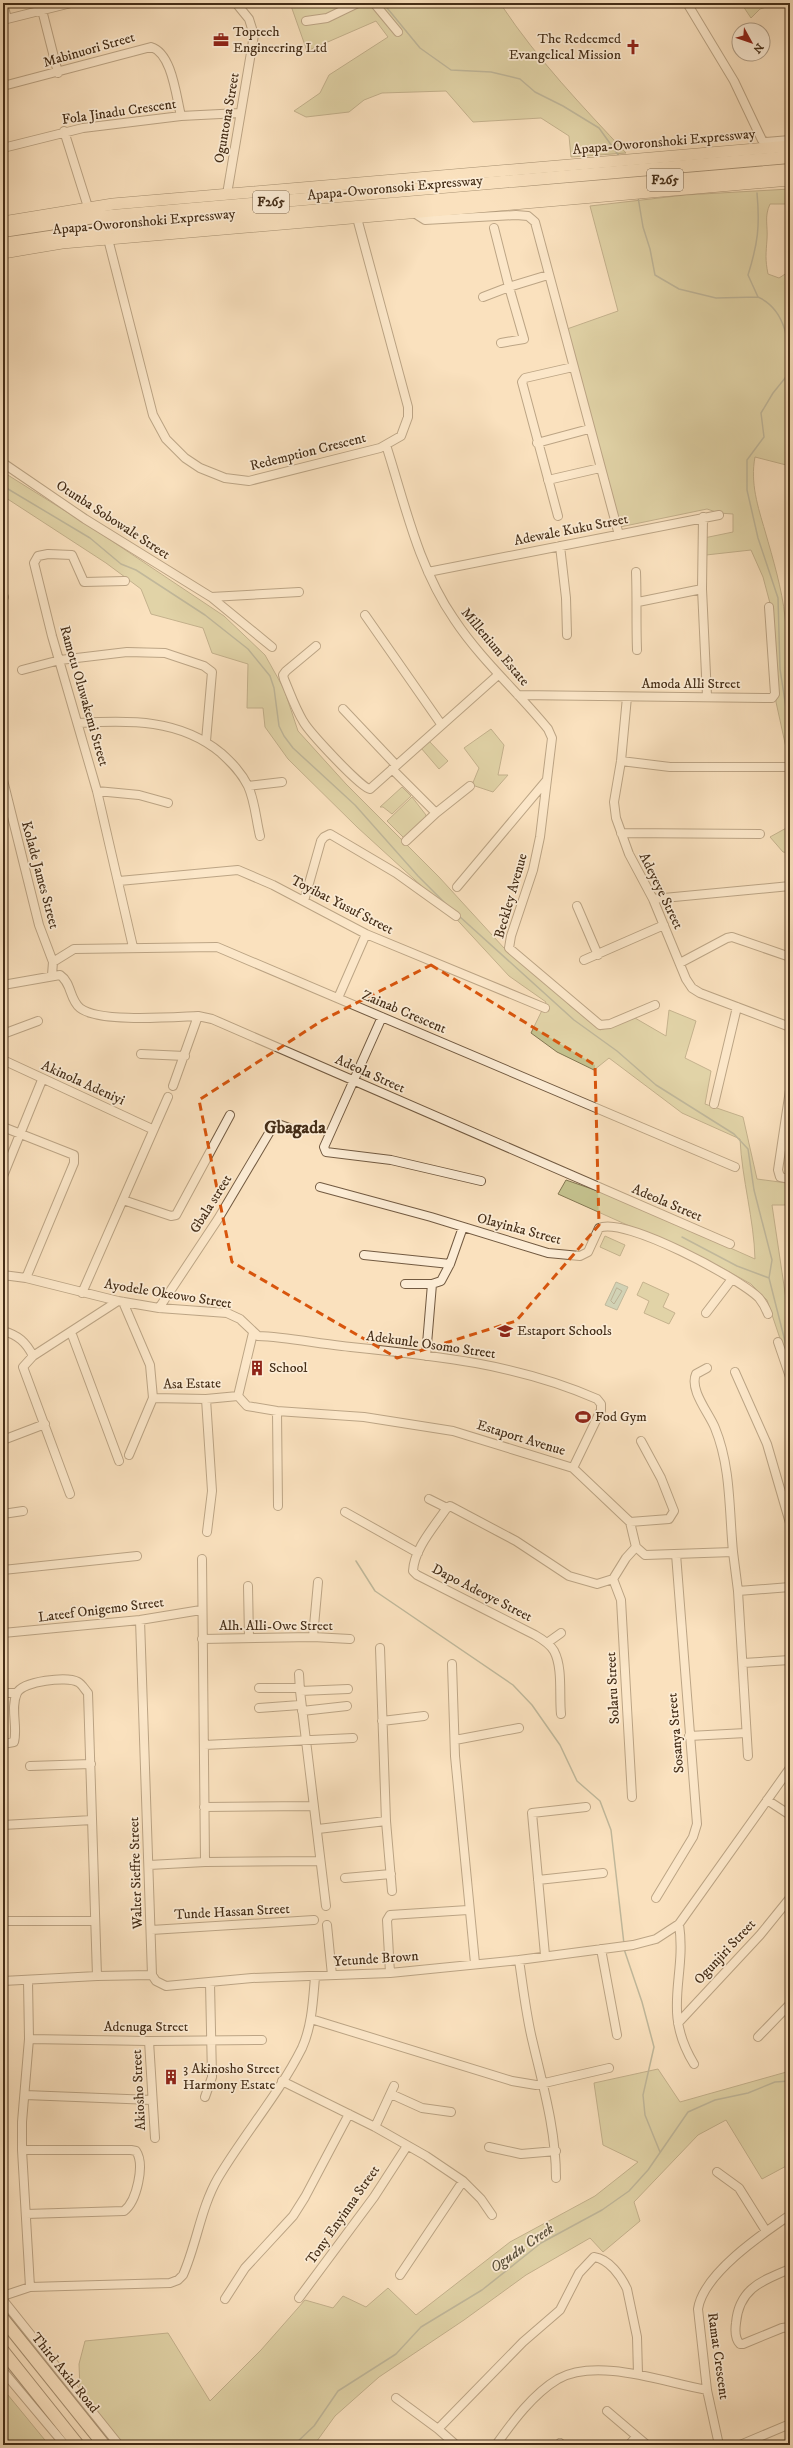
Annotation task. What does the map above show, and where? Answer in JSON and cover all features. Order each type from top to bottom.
[{"type":"highway","name":"Apapa-Oworonsoki Expressway","points":[[3,232],[88,218],[540,173],[790,157]]},
{"type":"highway","name":"Apapa-Oworonsoki Expressway","points":[[3,244],[110,228],[540,197],[790,170]]},
{"type":"highway","name":"Third Axial Road","points":[[3,2319],[104,2445]]},
{"type":"highway","points":[[3,2351],[78,2445]]},
{"type":"main road","name":"Apapa-Oworonshoki Expressway","points":[[540,173],[790,146]]},
{"type":"main road","name":"Apapa-Oworonsoki Expressway","points":[[3,222],[88,207],[227,194],[540,173]]},
{"type":"main road","name":"Apapa-Oworonshoki Expressway","points":[[3,253],[62,243],[414,213],[540,197],[790,180]]},
{"type":"street","points":[[3,3],[5,20],[71,3]]},
{"type":"street","name":"Oguntona Street","points":[[227,194],[254,35],[249,19],[236,3]]},
{"type":"street","points":[[306,21],[327,18],[358,3]]},
{"type":"street","points":[[374,3],[398,32]]},
{"type":"street","points":[[687,3],[734,81],[762,140],[766,142],[790,140]]},
{"type":"street","points":[[42,10],[58,73]]},
{"type":"street","name":"Mabinuori Street","points":[[3,86],[58,73],[138,49],[151,47],[157,49],[167,61],[181,116]]},
{"type":"street","name":"Fola Jinadu Crescent","points":[[3,148],[64,131],[181,116],[240,113]]},
{"type":"street","points":[[64,131],[88,207]]},
{"type":"street","points":[[414,213],[425,220],[528,216],[535,222],[619,535]]},
{"type":"street","name":"Redemption Crescent","points":[[108,239],[153,415],[166,439],[185,458],[212,474],[225,478],[249,481],[386,445],[401,436],[408,417],[408,408],[357,218]]},
{"type":"street","points":[[494,228],[524,339],[501,343]]},
{"type":"street","points":[[483,297],[548,275]]},
{"type":"street","points":[[558,516],[537,443],[522,380],[524,378],[573,368]]},
{"type":"street","points":[[537,443],[590,429]]},
{"type":"street","name":"Millenium Estate","points":[[386,445],[419,552],[454,620],[498,675],[548,729],[552,746]]},
{"type":"street","name":"Otunba Sobowale Street","points":[[3,462],[85,519],[211,597],[272,647]]},
{"type":"street","points":[[548,480],[600,468]]},
{"type":"street","name":"Adewale Kuku Street","points":[[428,572],[719,515]]},
{"type":"street","points":[[703,517],[702,589],[707,696]]},
{"type":"street","points":[[560,546],[566,598],[567,635]]},
{"type":"street","name":"Ramotu Oluwakemi Street","points":[[125,581],[84,582],[72,555],[48,554],[38,556],[34,563],[97,791],[133,947]]},
{"type":"street","points":[[636,572],[638,602],[635,609],[637,650]]},
{"type":"street","points":[[638,602],[702,589]]},
{"type":"street","points":[[211,597],[299,592]]},
{"type":"street","name":"Amoda Alli Street","points":[[518,695],[774,697],[769,607]]},
{"type":"street","points":[[364,615],[441,724]]},
{"type":"street","points":[[316,646],[283,675],[304,723],[365,788],[370,789],[441,724],[498,675]]},
{"type":"street","points":[[22,670],[60,660],[127,652],[165,653],[209,668],[212,672],[206,741]]},
{"type":"street","name":"Adeyeye Street","points":[[627,697],[621,761],[614,802],[621,833],[629,854],[653,899],[692,988],[736,1007],[790,1027]]},
{"type":"street","points":[[343,709],[436,813]]},
{"type":"street","points":[[79,723],[141,722],[170,726],[206,741],[236,767],[248,786],[260,836]]},
{"type":"street","name":"Beckley Avenue","points":[[552,746],[546,781],[540,837],[533,870],[511,936],[509,948],[600,1026],[610,1024],[655,1004]]},
{"type":"street","points":[[621,761],[670,767],[784,767]]},
{"type":"street","name":"Kolade James Street","points":[[3,780],[38,925],[53,962],[52,975]]},
{"type":"street","points":[[457,887],[546,781]]},
{"type":"street","points":[[248,786],[282,782]]},
{"type":"street","points":[[406,841],[436,813],[470,786]]},
{"type":"street","points":[[97,791],[140,795],[168,803]]},
{"type":"street","points":[[621,833],[760,834]]},
{"type":"street","points":[[304,901],[321,841],[324,837],[330,834],[396,873],[456,916]]},
{"type":"street","name":"Toyibat Yusuf Street","points":[[119,881],[238,870],[255,876],[366,934],[545,1008]]},
{"type":"street","points":[[653,899],[790,886]]},
{"type":"street","points":[[577,906],[598,955]]},
{"type":"street","points":[[584,960],[664,925]]},
{"type":"street","points":[[338,998],[366,934]]},
{"type":"street","points":[[680,963],[727,938],[732,937],[790,957]]},
{"type":"street","name":"Zainab Crescent","points":[[53,962],[74,949],[217,947],[736,1167]]},
{"type":"street","points":[[3,985],[52,975]]},
{"type":"street","name":"Adeola Street","points":[[52,975],[60,975],[67,981],[75,1004],[82,1010],[100,1016],[198,1016],[212,1019],[730,1244]]},
{"type":"street","points":[[714,1104],[736,1007]]},
{"type":"street","points":[[173,1086],[185,1056],[198,1016]]},
{"type":"street","points":[[382,1017],[324,1147],[326,1152],[392,1160],[481,1181]]},
{"type":"street","points":[[3,1034],[38,1021]]},
{"type":"street","points":[[141,1054],[185,1056]]},
{"type":"street","name":"Akinola Adeniyi","points":[[3,1060],[42,1080],[83,1096],[152,1129]]},
{"type":"street","points":[[3,1176],[42,1080]]},
{"type":"street","points":[[790,1090],[778,1170],[780,1177],[790,1179]]},
{"type":"street","points":[[82,1293],[123,1200],[152,1129],[168,1097]]},
{"type":"street","points":[[123,1200],[171,1216],[176,1215],[230,1115]]},
{"type":"street","name":"Gbala street","points":[[159,1308],[218,1219],[272,1128],[278,1124],[289,1128]]},
{"type":"street","points":[[3,1128],[74,1155],[74,1163],[26,1278]]},
{"type":"street","name":"Olayinka Street","points":[[320,1187],[548,1253],[580,1256],[588,1252],[599,1228],[609,1226],[653,1238],[732,1279],[760,1299],[768,1314]]},
{"type":"street","points":[[405,1284],[432,1284],[441,1281],[450,1264],[462,1227]]},
{"type":"street","points":[[364,1255],[450,1264]]},
{"type":"street","name":"Ayodele Okeowo Street","points":[[3,1275],[26,1278],[82,1293],[159,1308],[227,1313],[240,1320],[253,1332]]},
{"type":"street","points":[[706,1313],[732,1279]]},
{"type":"street","points":[[426,1356],[432,1284]]},
{"type":"street","points":[[70,1494],[23,1367],[33,1356],[121,1301]]},
{"type":"street","name":"Asa Estate","points":[[121,1301],[150,1366],[152,1398],[206,1399],[238,1396]]},
{"type":"street","points":[[3,1331],[19,1337],[27,1344],[33,1356]]},
{"type":"street","points":[[71,1332],[119,1461]]},
{"type":"street","points":[[238,1396],[253,1332]]},
{"type":"street","name":"Adekunle Osomo Street","points":[[253,1332],[258,1336],[426,1356],[457,1358],[502,1367],[554,1382],[597,1398],[601,1404],[601,1410],[573,1468]]},
{"type":"street","points":[[778,1342],[790,1377]]},
{"type":"street","points":[[707,1368],[696,1374],[694,1384],[715,1428],[727,1462],[733,1552],[738,1591],[748,1756]]},
{"type":"street","points":[[735,1372],[767,1444],[790,1523]]},
{"type":"street","name":"Estaport Avenue","points":[[238,1396],[247,1406],[276,1411],[364,1417],[453,1431],[573,1468],[630,1522]]},
{"type":"street","points":[[129,1455],[152,1398]]},
{"type":"street","points":[[206,1399],[212,1491],[207,1532]]},
{"type":"street","points":[[276,1411],[278,1506]]},
{"type":"street","points":[[6,1439],[45,1424]]},
{"type":"street","points":[[641,1441],[661,1478],[674,1511],[669,1519],[630,1522],[636,1547],[645,1555],[733,1552]]},
{"type":"street","points":[[429,1499],[447,1508],[450,1506],[516,1541],[569,1576],[597,1584],[613,1579],[626,1558],[636,1547]]},
{"type":"street","name":"Dapo Adeoye Street","points":[[447,1508],[418,1554],[413,1570],[417,1575],[535,1634],[547,1643],[554,1652],[558,1666],[560,1714]]},
{"type":"street","points":[[3,1514],[23,1511]]},
{"type":"street","points":[[345,1512],[418,1554]]},
{"type":"street","name":"Sosanya Street","points":[[656,1898],[693,1837],[697,1824],[676,1554]]},
{"type":"street","points":[[3,1570],[137,1556]]},
{"type":"street","points":[[202,1559],[205,1862]]},
{"type":"street","name":"Solaru Street","points":[[613,1579],[621,1600],[632,1797]]},
{"type":"street","points":[[313,1637],[318,1582]]},
{"type":"street","points":[[248,1586],[249,1638]]},
{"type":"street","points":[[738,1591],[790,1587]]},
{"type":"street","name":"Lateef Onigemo Street","points":[[3,1633],[140,1620],[202,1610]]},
{"type":"street","name":"Walter Sieffre Street","points":[[140,1620],[152,1975]]},
{"type":"street","points":[[547,1643],[561,1633]]},
{"type":"street","name":"Alh. Alli-Owe Street","points":[[202,1639],[313,1637],[350,1639]]},
{"type":"street","points":[[380,1648],[386,1821],[392,1891]]},
{"type":"street","points":[[743,1663],[790,1660]]},
{"type":"street","points":[[452,1664],[455,1740],[468,1910],[475,1963]]},
{"type":"street","points":[[299,1674],[301,1708],[313,1806],[318,1829],[320,1861],[326,1906]]},
{"type":"street","points":[[3,1744],[12,1743],[15,1740],[15,1706],[17,1693],[25,1685],[69,1679],[79,1682],[88,1693],[94,1920],[97,1976]]},
{"type":"street","points":[[259,1688],[348,1689]]},
{"type":"street","points":[[3,1693],[17,1693]]},
{"type":"street","points":[[259,1708],[347,1706]]},
{"type":"street","points":[[382,1721],[424,1716]]},
{"type":"street","points":[[455,1740],[519,1728]]},
{"type":"street","points":[[689,1736],[746,1733]]},
{"type":"street","points":[[204,1745],[306,1742],[352,1738]]},
{"type":"street","points":[[30,1766],[91,1764]]},
{"type":"street","points":[[694,2064],[680,2035],[678,2023],[676,1993],[682,1946],[679,1924],[732,1852],[790,1768]]},
{"type":"street","points":[[768,1800],[790,1815]]},
{"type":"street","points":[[204,1807],[313,1806]]},
{"type":"street","points":[[545,1955],[532,1813],[586,1807]]},
{"type":"street","points":[[3,1825],[92,1820]]},
{"type":"street","points":[[318,1829],[386,1821]]},
{"type":"street","points":[[149,1865],[205,1862],[320,1861]]},
{"type":"street","points":[[538,1880],[603,1873]]},
{"type":"street","points":[[344,1878],[391,1874]]},
{"type":"street","name":"Ogunjiri Street","points":[[678,2023],[760,1935],[790,1898]]},
{"type":"street","points":[[390,1973],[387,1920],[390,1915],[468,1910]]},
{"type":"street","points":[[3,1921],[94,1920]]},
{"type":"street","name":"Tunde Hassan Street","points":[[151,1930],[314,1920]]},
{"type":"street","name":"Yetunde Brown","points":[[152,1975],[156,1981],[166,1986],[252,1978],[315,1977],[390,1973],[475,1963],[519,1960],[545,1955],[633,1945],[656,1939],[679,1924]]},
{"type":"street","points":[[327,1925],[332,1975]]},
{"type":"street","points":[[603,1949],[617,2035]]},
{"type":"street","points":[[519,1960],[532,2039],[544,2083],[556,2151],[556,2178]]},
{"type":"street","points":[[3,1982],[97,1976],[152,1975]]},
{"type":"street","points":[[3,2296],[30,2287],[123,2285],[170,2282],[178,2280],[184,2275],[208,2198],[218,2178],[282,2081],[302,2047],[310,2019],[315,1977]]},
{"type":"street","points":[[28,1980],[29,2039],[22,2122],[22,2150],[30,2287]]},
{"type":"street","points":[[205,2097],[212,2077],[213,2040],[210,1982]]},
{"type":"street","points":[[758,2037],[790,2004]]},
{"type":"street","points":[[310,2019],[512,2081],[536,2084],[544,2083],[609,2068]]},
{"type":"street","name":"Adenuga Street","points":[[29,2039],[149,2041],[262,2040]]},
{"type":"street","name":"Akiosho Street","points":[[149,2041],[155,2138]]},
{"type":"street","points":[[282,2081],[375,2127],[463,2181],[481,2199],[492,2215]]},
{"type":"street","points":[[375,2127],[392,2090],[422,2108],[451,2112]]},
{"type":"street","points":[[25,2095],[152,2100]]},
{"type":"street","points":[[225,2299],[245,2268],[293,2216],[305,2197],[349,2114]]},
{"type":"street","name":"Tony Enyinna Street","points":[[299,2298],[374,2197],[407,2146]]},
{"type":"street","points":[[490,2147],[521,2154],[556,2151]]},
{"type":"street","points":[[22,2150],[131,2150],[136,2151],[140,2160],[134,2201],[124,2211],[26,2214]]},
{"type":"street","points":[[717,2172],[739,2188],[766,2231]]},
{"type":"street","points":[[400,2275],[463,2181]]},
{"type":"street","name":"Ramat Crescent","points":[[719,2445],[707,2390],[698,2309],[699,2300],[706,2287],[739,2253],[766,2231],[790,2215]]},
{"type":"street","points":[[438,2429],[523,2342],[560,2310],[579,2273],[589,2260],[594,2257],[604,2260],[624,2282],[627,2289],[637,2337],[638,2374]]},
{"type":"street","points":[[790,2269],[758,2284],[744,2297],[737,2314],[736,2338],[740,2344],[743,2344],[782,2328],[790,2327]]},
{"type":"street","points":[[3,2300],[119,2445]]},
{"type":"street","points":[[3,2370],[65,2445]]},
{"type":"street","points":[[496,2445],[529,2404],[560,2378],[572,2374],[598,2372],[638,2374],[707,2390]]},
{"type":"street","points":[[396,2398],[438,2429],[456,2445]]},
{"type":"street","points":[[607,2411],[647,2445]]},
{"type":"street","points":[[740,2445],[790,2424]]},
{"type":"street","points":[[629,2445],[636,2437]]},
{"type":"highlighted area","points":[[431,965],[595,1065],[599,1225],[516,1321],[397,1358],[232,1262],[199,1100],[323,1020]]},
{"type":"shaded area","points":[[290,3],[504,3],[502,6],[545,64],[626,153],[571,157],[569,136],[541,118],[473,122],[446,91],[382,93],[364,100],[349,112],[306,117],[294,111],[320,93],[329,75],[388,37],[376,21],[307,51]]},
{"type":"shaded area","points":[[741,3],[779,3],[760,9],[751,18]]},
{"type":"shaded area","points":[[790,189],[790,204],[770,204],[768,209],[766,264],[768,274],[779,278],[790,271],[790,466],[755,457],[753,476],[757,504],[777,574],[785,617],[789,673],[790,766],[776,702],[771,607],[763,577],[751,550],[706,555],[704,538],[733,532],[733,514],[719,513],[707,509],[620,527],[567,329],[618,311],[590,206],[685,195]]},
{"type":"shaded area","points":[[3,472],[94,529],[224,616],[265,655],[284,689],[298,731],[346,784],[439,877],[504,948],[553,987],[568,1004],[600,1030],[635,1018],[666,1036],[669,1010],[696,1021],[685,1058],[711,1071],[705,1104],[743,1117],[757,1179],[787,1183],[790,1187],[785,1205],[772,1205],[790,1326],[790,1368],[767,1300],[751,1284],[719,1266],[558,1194],[566,1180],[618,1198],[755,1259],[753,1229],[743,1169],[740,1139],[682,1113],[609,1058],[594,1070],[557,1052],[531,1033],[546,1002],[509,976],[449,911],[357,827],[288,759],[265,727],[263,708],[247,708],[248,664],[212,653],[203,628],[151,614],[141,589],[106,563],[3,496]]},
{"type":"shaded area","points":[[491,729],[504,745],[498,775],[508,775],[493,792],[472,785],[479,768],[464,748]]},
{"type":"shaded area","points":[[429,741],[448,761],[439,769],[421,748]]},
{"type":"shaded area","points":[[402,787],[411,796],[392,814],[383,807],[380,807]]},
{"type":"shaded area","points":[[412,797],[426,815],[424,822],[406,840],[387,821]]},
{"type":"shaded area","points":[[790,826],[790,853],[783,852],[770,837]]},
{"type":"shaded area","points":[[605,1236],[625,1245],[620,1256],[600,1247]]},
{"type":"shaded area","points":[[643,1282],[669,1294],[663,1307],[675,1313],[669,1324],[644,1313],[649,1301],[637,1295]]},
{"type":"shaded area","points":[[658,2069],[680,2102],[790,2071],[790,2164],[762,2179],[726,2120],[698,2135],[634,2202],[640,2221],[603,2252],[590,2238],[526,2275],[464,2320],[379,2377],[335,2416],[314,2445],[124,2445],[80,2390],[79,2364],[85,2341],[168,2333],[210,2401],[261,2350],[305,2300],[333,2308],[343,2296],[366,2307],[388,2288],[416,2315],[510,2242],[595,2196],[638,2162],[603,2145],[594,2083]]},
{"type":"shaded area","points":[[3,2389],[49,2445],[3,2445]]},
{"type":"water","points":[[616,1282],[628,1287],[617,1310],[605,1305]]},
{"type":"waterway","points":[[383,3],[420,48],[451,70],[491,72],[520,79],[535,92],[563,106],[599,128],[619,156]]},
{"type":"waterway","points":[[757,193],[757,234],[748,275],[758,297],[768,303],[781,319],[789,350],[790,372],[773,393],[761,413],[764,437],[747,460],[747,490],[758,538],[778,598],[780,669],[790,734]]},
{"type":"waterway","points":[[638,197],[643,227],[650,249],[655,275],[679,289],[716,298],[758,297]]},
{"type":"waterway","points":[[3,486],[90,538],[121,564],[136,570],[205,615],[248,649],[270,676],[274,688],[279,726],[293,748],[355,805],[418,876],[446,904]]},
{"type":"waterway","points":[[459,916],[574,1020],[617,1051],[656,1085],[734,1134],[748,1149],[754,1190],[772,1260],[769,1278],[790,1361]]},
{"type":"waterway","points":[[682,1237],[737,1266],[769,1278]]},
{"type":"waterway","points":[[356,1561],[375,1591],[513,1685],[532,1705],[560,1745],[577,1781],[600,1801],[611,1830],[624,1944]]},
{"type":"waterway","points":[[624,1949],[642,2002],[654,2047],[643,2095],[645,2115],[660,2152]]},
{"type":"waterway","name":"Ogudu Creek","points":[[294,2445],[314,2426],[338,2391],[396,2354],[421,2327],[482,2290],[541,2243],[602,2210],[629,2191],[648,2170],[688,2112],[715,2100],[748,2093],[775,2082],[790,2081]]},
{"type":"place","name":"Toptech Engineering Ltd","points":[[221,40]]},
{"type":"place","name":"The Redeemed Evangelical Mission","points":[[633,47]]},
{"type":"place","name":"Estaport Schools","points":[[505,1331]]},
{"type":"place","name":"School","points":[[257,1368]]},
{"type":"place","name":"Fod Gym","points":[[583,1417]]},
{"type":"place","name":"3 Akinosho Street Harmony Estate","points":[[171,2077]]},
{"type":"district","name":"Gbagada","points":[[295,1128]]}]
